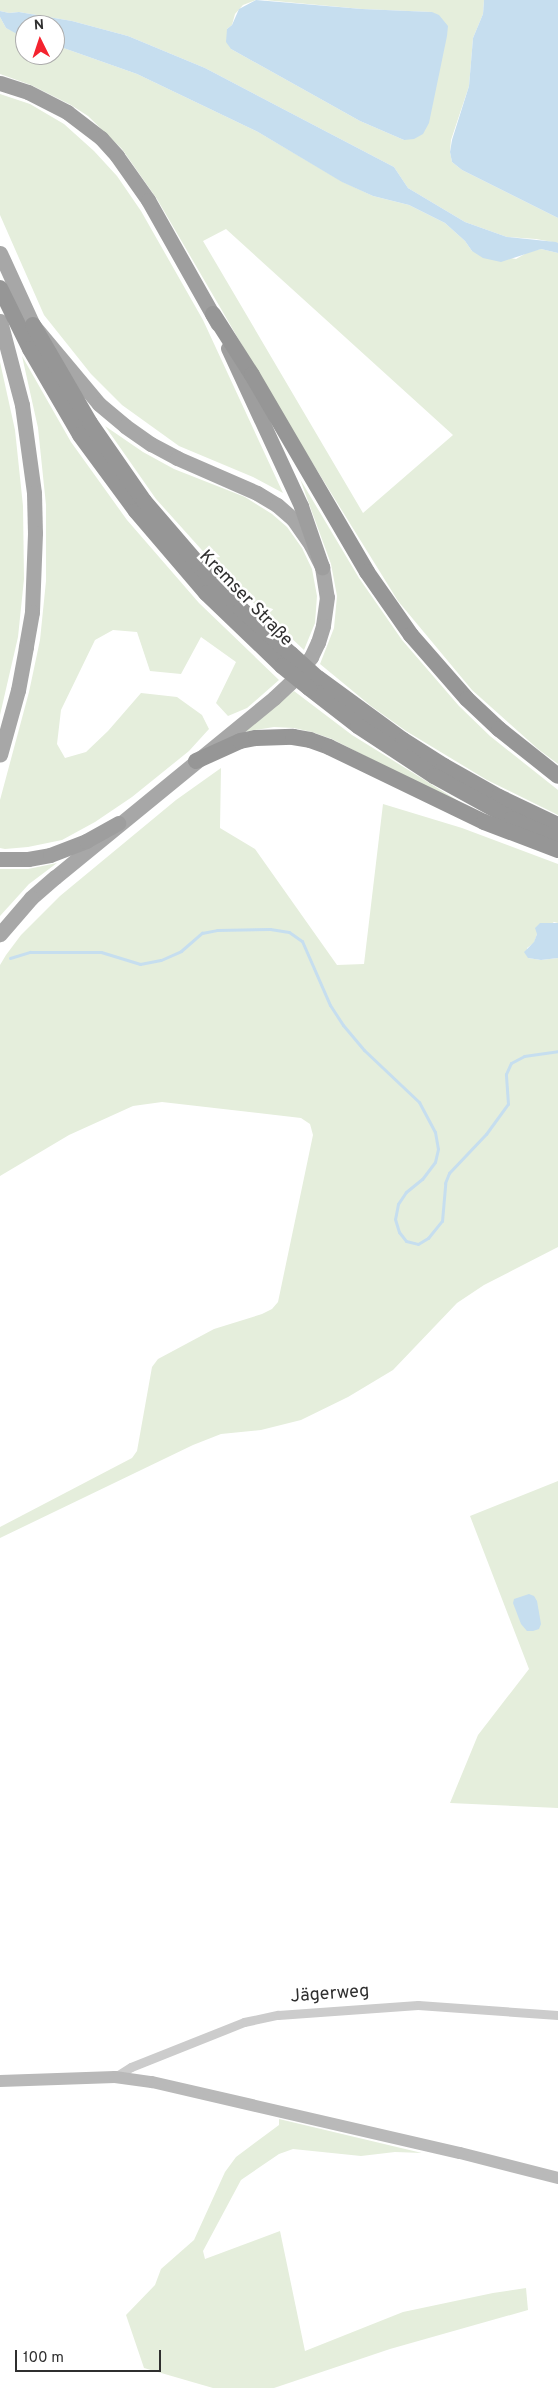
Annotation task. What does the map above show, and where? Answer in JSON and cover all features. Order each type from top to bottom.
[{"type":"highway","points":[[0,83],[28,92],[66,112],[101,138],[117,156],[148,200],[213,314],[252,375],[367,572],[406,628],[467,698],[506,734],[558,776]]},
{"type":"highway","name":"Kremser Straße","points":[[0,288],[30,349],[80,435],[130,503],[206,593],[313,683],[372,736],[434,776],[512,820],[558,840]]},
{"type":"highway","points":[[213,314],[301,506],[322,567]]},
{"type":"highway","name":"Kremser Straße","points":[[33,324],[90,423],[144,501],[205,572],[286,660]]},
{"type":"highway","name":"Kremser Straße","points":[[313,683],[444,766],[499,797],[558,825]]},
{"type":"highway","points":[[196,761],[240,741],[256,738],[293,737],[310,740],[329,747],[484,822],[558,850]]},
{"type":"highway","points":[[0,859],[50,855],[86,841],[118,823]]},
{"type":"main road","points":[[0,253],[33,324],[80,384],[125,426],[177,458],[257,493],[277,505],[303,531],[322,567],[327,597],[326,611],[318,642],[311,657],[274,698],[118,823],[31,898],[0,934]]},
{"type":"main road","points":[[0,321],[22,405],[34,493],[36,533],[32,612],[18,690],[0,755]]},
{"type":"main road","points":[[0,2081],[115,2077],[152,2082],[460,2153],[558,2178]]},
{"type":"street","name":"Jägerweg","points":[[115,2077],[131,2068],[244,2022],[278,2015],[418,2005],[558,2015]]},
{"type":"green space","points":[[0,0],[256,0],[243,5],[235,14],[232,25],[227,29],[231,49],[360,121],[404,140],[432,12],[362,9],[264,0],[484,0],[483,14],[473,38],[469,86],[451,140],[450,152],[452,162],[462,170],[558,218],[558,243],[507,237],[465,222],[408,188],[394,167],[205,68],[128,36],[65,20],[65,15],[37,15],[0,11]]},
{"type":"green space","points":[[0,17],[6,28],[15,32],[15,65],[65,65],[65,49],[137,74],[258,132],[343,182],[373,196],[409,205],[445,223],[465,241],[472,251],[516,259],[530,251],[541,249],[558,253],[558,764],[538,749],[472,690],[398,601],[284,417],[157,199],[122,149],[88,116],[71,105],[31,85],[0,74]],"holes":[[[226,229],[453,435],[363,513],[203,241]]]},
{"type":"green space","points":[[0,94],[30,104],[64,124],[94,151],[117,176],[141,211],[203,320],[283,493],[253,477],[179,446],[122,405],[91,374],[44,315],[0,215]]},
{"type":"green space","points":[[22,356],[71,442],[127,520],[199,603],[279,680],[247,708],[228,716],[216,703],[236,662],[201,637],[181,674],[150,671],[137,632],[113,630],[95,640],[61,710],[57,744],[65,758],[86,752],[108,731],[141,693],[177,697],[202,715],[209,729],[189,751],[132,797],[95,822],[62,840],[28,847],[5,849],[0,848],[0,800],[29,692],[40,640],[46,581],[46,505],[38,428]]},
{"type":"green space","points":[[0,362],[15,430],[23,506],[24,579],[18,637],[0,715]]},
{"type":"green space","points":[[105,426],[143,452],[174,469],[245,497],[272,514],[287,527],[302,548],[312,569],[317,596],[315,623],[304,650],[227,578],[156,499]]},
{"type":"green space","points":[[300,479],[359,578],[402,640],[459,706],[490,736],[558,790],[558,815],[487,780],[406,731],[371,706],[320,664],[334,628],[337,596],[331,564]]},
{"type":"green space","points":[[294,691],[352,735],[468,807],[332,739],[312,732],[294,728],[274,727],[242,732]]},
{"type":"green space","points":[[221,768],[220,828],[255,849],[337,965],[364,964],[383,804],[462,828],[558,864],[558,923],[554,922],[537,934],[534,943],[527,948],[528,958],[541,960],[558,958],[558,1247],[484,1285],[457,1303],[393,1370],[348,1397],[301,1420],[261,1430],[221,1434],[193,1445],[0,1538],[0,1527],[132,1458],[137,1451],[152,1367],[158,1359],[214,1329],[262,1314],[272,1309],[278,1302],[313,1135],[310,1124],[301,1118],[162,1102],[133,1106],[69,1135],[0,1176],[0,965],[21,935],[60,896],[176,800]]},
{"type":"green space","points":[[57,863],[29,884],[0,916],[0,869],[28,869]]},
{"type":"green space","points":[[558,1481],[558,1808],[450,1803],[478,1735],[529,1669],[470,1516]]},
{"type":"green space","points":[[279,2119],[422,2153],[395,2152],[361,2156],[293,2149],[279,2154],[241,2180],[203,2251],[205,2259],[280,2231],[305,2351],[403,2312],[493,2293],[526,2288],[528,2310],[390,2349],[274,2388],[213,2388],[144,2368],[126,2315],[155,2285],[161,2269],[194,2240],[225,2172],[236,2157],[279,2125]]},
{"type":"water","points":[[256,0],[362,9],[432,12],[439,15],[448,26],[447,36],[429,123],[423,134],[414,139],[404,140],[360,121],[231,49],[226,42],[227,29],[232,25],[239,9]]},
{"type":"water","points":[[484,0],[558,0],[558,218],[462,170],[452,162],[450,152],[452,140],[469,86],[473,38],[483,14]]},
{"type":"water","points":[[0,11],[37,15],[15,15],[15,33],[6,28],[0,17]]},
{"type":"water","points":[[65,20],[128,36],[205,68],[394,167],[408,188],[465,222],[507,237],[556,242],[558,243],[558,253],[541,249],[501,262],[483,258],[472,251],[465,241],[445,223],[409,205],[373,196],[342,182],[258,132],[137,74],[65,49]]},
{"type":"water","points":[[540,923],[558,923],[558,958],[541,960],[528,958],[524,952],[534,942],[537,934],[535,928]]},
{"type":"water","points":[[529,1594],[534,1596],[537,1601],[541,1624],[539,1629],[533,1631],[527,1631],[521,1624],[513,1603],[514,1599]]},
{"type":"waterway","points":[[10,958],[30,952],[101,952],[140,964],[161,960],[181,951],[202,933],[217,930],[270,929],[289,932],[302,941],[330,1005],[343,1025],[364,1050],[419,1102],[435,1132],[438,1149],[435,1162],[422,1179],[406,1192],[398,1204],[395,1219],[399,1232],[406,1241],[418,1244],[428,1238],[442,1221],[445,1183],[449,1173],[486,1134],[508,1104],[506,1074],[511,1063],[524,1056],[558,1051]]}]
